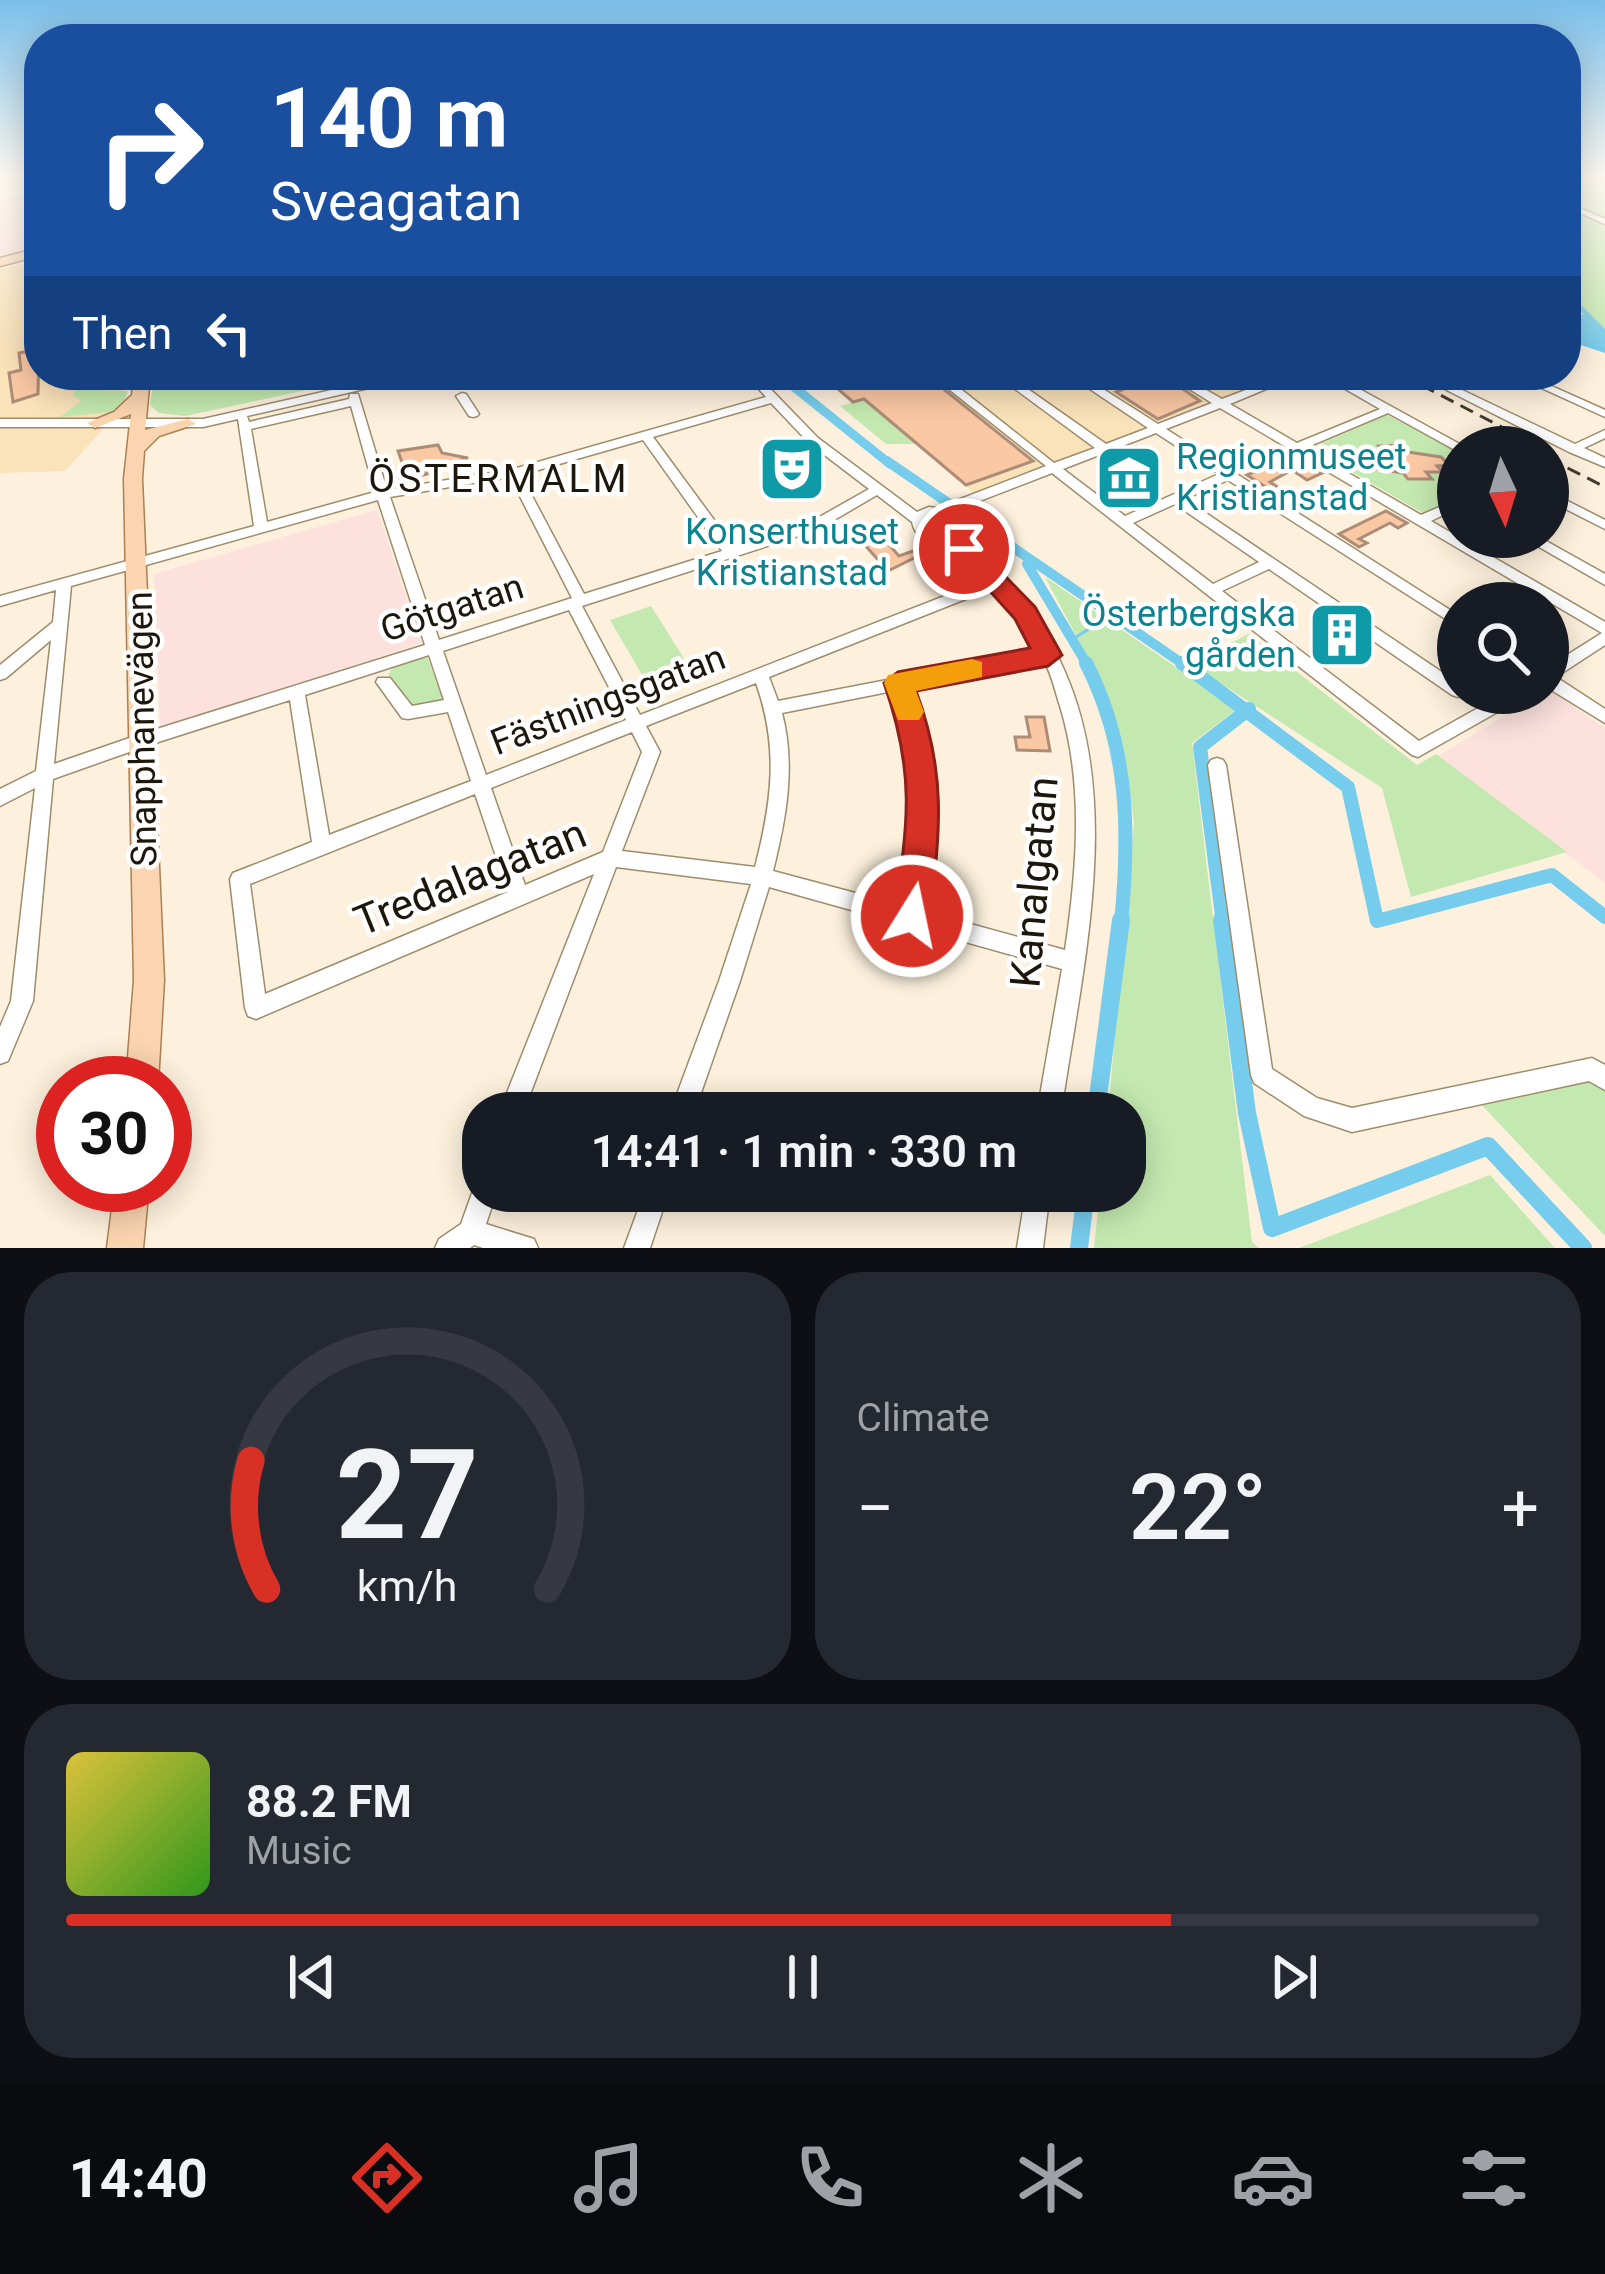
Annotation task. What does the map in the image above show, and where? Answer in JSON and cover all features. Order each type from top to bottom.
[{"type":"main road","name":"Snapphanevägen","points":[[139,390],[135,450],[149,980],[144,1056]]},
{"type":"main road","points":[[95,423],[120,415],[138,398]]},
{"type":"main road","points":[[135,450],[153,432],[188,424]]},
{"type":"main road","points":[[124,1248],[129,1212]]},
{"type":"street","points":[[244,422],[358,390]]},
{"type":"street","name":"Kanalgatan","points":[[767,390],[814,441],[877,490],[899,506],[937,519],[998,581],[1048,655],[1079,738],[1086,784],[1084,852],[1052,1092]]},
{"type":"street","points":[[955,390],[1418,750],[1483,714]]},
{"type":"street","points":[[1022,390],[1104,448]]},
{"type":"street","points":[[1096,390],[1437,609]]},
{"type":"street","points":[[1198,390],[1605,629]]},
{"type":"street","points":[[937,519],[1051,465],[1257,390]]},
{"type":"street","points":[[1353,390],[1437,435]]},
{"type":"street","points":[[1453,390],[1605,463]]},
{"type":"street","points":[[1552,390],[1605,414]]},
{"type":"street","points":[[462,396],[473,414]]},
{"type":"street","points":[[0,423],[244,422],[355,398],[433,650],[518,894]]},
{"type":"street","points":[[0,602],[261,526],[384,494],[514,473],[775,398]]},
{"type":"street","points":[[1295,448],[1388,409]]},
{"type":"street","points":[[244,422],[261,526]]},
{"type":"street","points":[[1574,449],[1605,434]]},
{"type":"street","points":[[646,435],[730,553]]},
{"type":"street","points":[[514,473],[651,752],[519,1092]]},
{"type":"street","points":[[1123,522],[1228,475]]},
{"type":"street","name":"Götgatan","points":[[0,798],[42,776],[144,740],[819,524],[877,490]]},
{"type":"street","points":[[1177,499],[1437,676]]},
{"type":"street","points":[[1569,506],[1605,525]]},
{"type":"street","points":[[1420,521],[1437,513]]},
{"type":"street","points":[[1566,558],[1605,580]]},
{"type":"street","points":[[1212,590],[1270,562]]},
{"type":"street","name":"Fästningsgatan","points":[[256,1008],[240,879],[998,581]]},
{"type":"street","points":[[0,1053],[22,1001],[64,583]]},
{"type":"street","points":[[0,674],[60,624]]},
{"type":"street","points":[[1569,663],[1605,638]]},
{"type":"street","points":[[773,708],[1048,655]]},
{"type":"street","points":[[689,1092],[760,876],[781,782],[773,708],[761,676]]},
{"type":"street","points":[[384,682],[408,713],[452,705]]},
{"type":"street","points":[[898,683],[917,735],[927,806],[912,916]]},
{"type":"street","points":[[297,693],[322,847]]},
{"type":"street","points":[[1569,693],[1605,718]]},
{"type":"street","points":[[1216,765],[1262,1075],[1312,1108],[1352,1120],[1592,1069],[1605,1079]]},
{"type":"street","name":"Tredalagatan","points":[[256,1008],[610,858],[760,876],[1070,961]]},
{"type":"street","points":[[448,1248],[470,1232],[477,1212]]},
{"type":"street","points":[[637,1248],[649,1212]]},
{"type":"street","points":[[1030,1248],[1035,1212]]},
{"type":"street","points":[[470,1232],[525,1248]]},
{"type":"shaded area","points":[[0,236],[24,236],[24,253],[0,259]]},
{"type":"shaded area","points":[[24,264],[24,390],[126,390],[119,411],[65,471],[0,473],[0,269]]},
{"type":"shaded area","points":[[839,390],[1243,390],[974,493],[867,398],[853,402]]},
{"type":"shaded area","points":[[377,510],[422,643],[160,729],[154,574]]},
{"type":"shaded area","points":[[1569,703],[1605,728],[1605,883],[1438,756],[1507,714],[1569,714]]},
{"type":"green space","points":[[1581,236],[1605,236],[1605,341],[1581,332]]},
{"type":"green space","points":[[75,390],[128,391],[121,411],[60,417],[81,401],[73,396]]},
{"type":"green space","points":[[152,390],[307,390],[185,416],[159,413],[150,405]]},
{"type":"green space","points":[[867,398],[919,444],[886,444],[840,406]]},
{"type":"green space","points":[[1387,415],[1437,440],[1437,510],[1426,515],[1311,448]]},
{"type":"green space","points":[[1045,577],[1237,709],[1192,743],[1252,1242],[1259,1248],[1094,1248],[1098,1212],[1146,1212],[1146,1092],[1110,1092],[1134,823],[1126,761],[1106,692]]},
{"type":"green space","points":[[651,606],[690,668],[648,685],[610,620]]},
{"type":"green space","points":[[1248,634],[1417,765],[1436,754],[1567,852],[1411,897],[1382,788],[1191,664]]},
{"type":"green space","points":[[427,657],[443,700],[425,710],[408,706],[388,675],[394,665]]},
{"type":"green space","points":[[1584,1080],[1605,1087],[1605,1236],[1477,1100]]},
{"type":"green space","points":[[1490,1175],[1555,1248],[1299,1248]]},
{"type":"water","points":[[1581,305],[1605,329],[1605,353],[1581,345],[1581,314],[1585,315]]},
{"type":"building","points":[[24,352],[24,390],[38,390],[38,394],[13,402],[9,373],[21,370],[19,353]]},
{"type":"building","points":[[839,390],[945,390],[1033,461],[966,485],[864,399],[853,402]]},
{"type":"building","points":[[1184,390],[1200,401],[1158,419],[1116,392]]},
{"type":"building","points":[[438,445],[442,453],[468,458],[443,466],[423,464],[427,474],[401,481],[397,470],[404,468],[398,451]]},
{"type":"building","points":[[1402,445],[1408,452],[1437,456],[1437,472],[1426,472],[1432,479],[1408,479],[1403,473],[1365,467],[1358,459],[1385,452],[1379,446]]},
{"type":"building","points":[[1292,456],[1322,473],[1307,480],[1292,470],[1270,482],[1279,488],[1272,491],[1247,475]]},
{"type":"building","points":[[1386,511],[1407,523],[1398,528],[1390,523],[1359,539],[1367,543],[1359,547],[1339,534]]},
{"type":"building","points":[[865,531],[874,541],[883,538],[899,556],[913,551],[918,556],[888,571],[855,534]]},
{"type":"building","points":[[1026,717],[1044,717],[1050,751],[1017,750],[1015,737],[1030,737]]},
{"type":"waterway","points":[[798,390],[890,464]]},
{"type":"waterway","points":[[887,461],[1186,666]]},
{"type":"waterway","points":[[1027,564],[1088,666]]},
{"type":"waterway","points":[[1073,639],[1110,616]]},
{"type":"waterway","points":[[1086,663],[1111,726],[1123,790],[1121,923]]},
{"type":"waterway","points":[[1182,663],[1246,711]]},
{"type":"waterway","points":[[1223,923],[1200,747],[1246,711]]},
{"type":"waterway","points":[[1246,711],[1348,787],[1377,921],[1552,875],[1605,917]]},
{"type":"waterway","points":[[1099,1092],[1121,920]]},
{"type":"waterway","points":[[1222,920],[1247,1113],[1272,1228],[1488,1146],[1583,1248]]},
{"type":"waterway","points":[[1079,1248],[1083,1212]]},
{"type":"railway","points":[[1431,390],[1500,426]]},
{"type":"railway","points":[[1569,469],[1605,487]]},
{"type":"slow traffic","points":[[909,712],[898,683],[972,669]]},
{"type":"place","name":"Konserthuset Kristianstad","points":[[792,469]]},
{"type":"place","name":"Regionmuseet Kristianstad","points":[[1129,478]]},
{"type":"place","name":"Österbergska gården","points":[[1342,635]]},
{"type":"district","name":"ÖSTERMALM","points":[[499,479]]},
{"type":"route","points":[[912,916],[927,806],[924,763],[898,683],[1048,655],[1025,614],[964,549]]}]
